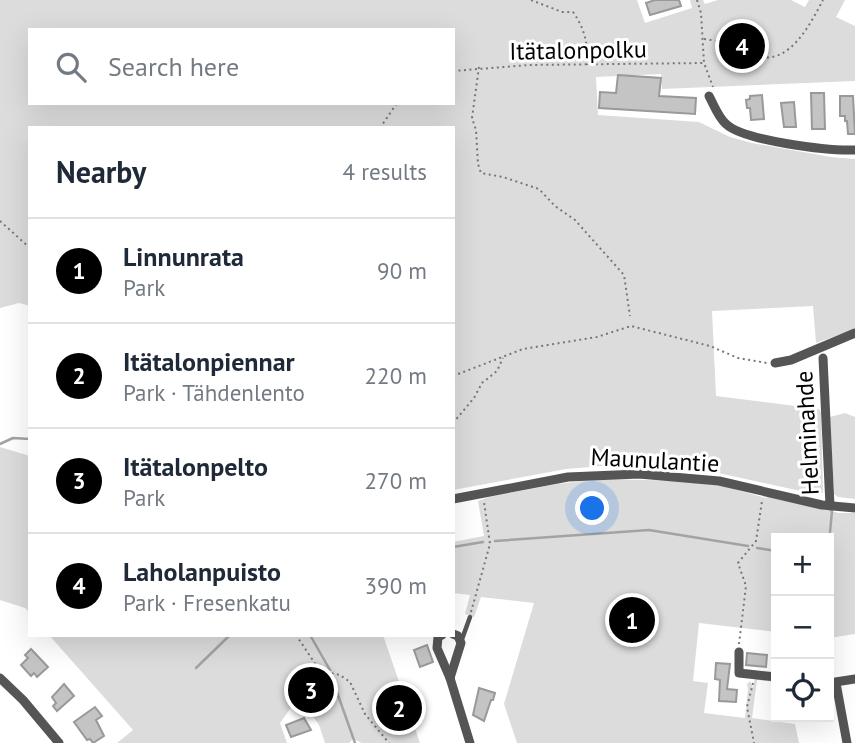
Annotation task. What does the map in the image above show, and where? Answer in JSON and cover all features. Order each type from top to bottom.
[{"type":"street","points":[[712,92],[720,117],[734,130],[827,150],[855,150]]},
{"type":"street","points":[[775,363],[855,333]]},
{"type":"street","name":"Helminahde","points":[[823,358],[830,506]]},
{"type":"street","name":"Maunulantie","points":[[455,499],[568,477],[631,474],[719,481],[830,506],[855,508]]},
{"type":"street","points":[[450,678],[461,643],[455,635]]},
{"type":"street","points":[[438,637],[437,648],[450,678],[470,743]]},
{"type":"street","points":[[739,652],[739,673],[771,677]]},
{"type":"street","points":[[0,678],[23,700],[59,743]]},
{"type":"street","points":[[834,683],[855,679]]},
{"type":"street","points":[[834,691],[847,743]]},
{"type":"lane","points":[[461,643],[470,617]]},
{"type":"path","points":[[531,0],[562,12],[573,12],[582,25],[588,45],[587,66]]},
{"type":"path","points":[[697,0],[701,13],[704,63],[712,92]]},
{"type":"path","points":[[703,39],[723,41],[760,57],[779,55],[809,26],[823,0]]},
{"type":"path","name":"Itätalonpolku","points":[[455,71],[479,67],[704,63]]},
{"type":"path","points":[[479,67],[472,118],[481,173],[539,189],[555,206],[575,220],[624,275],[630,316]]},
{"type":"path","points":[[381,126],[396,105]]},
{"type":"path","points":[[0,221],[28,246]]},
{"type":"path","points":[[455,375],[531,347],[597,337],[631,326],[710,346],[738,358],[775,363]]},
{"type":"path","points":[[455,421],[474,398],[482,383],[497,372],[504,356]]},
{"type":"path","points":[[739,652],[746,586],[738,563],[756,541],[764,494]]},
{"type":"path","points":[[470,617],[491,544],[483,496]]},
{"type":"path","points":[[297,637],[320,671],[340,675],[350,682],[365,713],[389,743]]},
{"type":"path","points":[[753,675],[747,707],[754,743]]},
{"type":"path","points":[[365,713],[369,711]]},
{"type":"shaded area","points":[[0,0],[637,0],[645,23],[692,8],[690,0],[703,0],[705,4],[718,0],[791,0],[805,7],[809,0],[845,0],[836,17],[855,26],[855,81],[662,89],[661,74],[596,77],[598,115],[699,122],[730,137],[752,143],[855,159],[855,329],[816,343],[813,306],[712,311],[716,396],[819,409],[823,493],[814,494],[700,469],[616,465],[616,457],[604,457],[603,466],[566,469],[455,490],[455,126],[28,126],[28,305],[19,303],[0,308]]},
{"type":"shaded area","points":[[845,413],[855,417],[855,499],[834,494],[830,417]]},
{"type":"shaded area","points":[[0,447],[28,455],[28,611],[0,600]]},
{"type":"shaded area","points":[[600,479],[690,481],[716,484],[766,498],[839,513],[855,513],[855,634],[834,637],[834,533],[771,533],[771,631],[699,623],[693,681],[708,683],[704,713],[745,718],[747,684],[750,681],[753,688],[755,678],[771,680],[757,680],[752,718],[795,724],[799,743],[517,743],[504,704],[534,603],[481,597],[474,617],[465,614],[470,595],[455,593],[455,542],[484,536],[478,501]]},
{"type":"shaded area","points":[[51,637],[384,637],[420,743],[362,743],[353,739],[349,743],[325,743],[319,725],[299,696],[280,723],[287,743],[117,743],[133,730]]},
{"type":"building","points":[[655,0],[679,0],[681,6],[650,15],[646,3]]},
{"type":"building","points":[[618,75],[661,78],[659,96],[696,98],[695,114],[599,108],[600,92],[616,93]]},
{"type":"building","points":[[811,93],[824,93],[825,129],[812,129]]},
{"type":"building","points":[[762,95],[764,119],[751,120],[746,100],[750,99],[750,96]]},
{"type":"building","points":[[840,96],[853,96],[855,134],[848,134],[845,116],[840,116]]},
{"type":"building","points":[[794,102],[796,127],[784,127],[781,103]]},
{"type":"building","points":[[427,645],[433,662],[420,667],[414,650]]},
{"type":"building","points":[[31,649],[48,667],[37,677],[34,673],[31,676],[21,665],[28,658],[25,655]]},
{"type":"building","points":[[747,653],[767,655],[766,667],[746,665]]},
{"type":"building","points":[[716,663],[730,664],[727,689],[737,690],[736,702],[719,701],[720,680],[715,679]]},
{"type":"building","points":[[64,684],[74,696],[57,711],[52,697]]},
{"type":"building","points":[[479,688],[495,693],[484,721],[473,715]]},
{"type":"building","points":[[95,707],[102,716],[96,720],[104,736],[93,743],[90,739],[87,740],[74,722]]},
{"type":"building","points":[[304,718],[311,730],[291,737],[286,725]]},
{"type":"waterway","points":[[0,444],[13,438],[28,439]]},
{"type":"waterway","points":[[830,533],[832,511]]},
{"type":"waterway","points":[[495,541],[649,530],[748,546]]},
{"type":"waterway","points":[[455,547],[483,542]]},
{"type":"waterway","points":[[757,548],[771,550]]},
{"type":"waterway","points":[[196,668],[228,637]]},
{"type":"waterway","points":[[311,637],[330,670]]},
{"type":"waterway","points":[[333,681],[355,743]]},
{"type":"place","name":"Laholanpuisto","points":[[742,46]]},
{"type":"place","name":"Linnunrata","points":[[632,620]]},
{"type":"place","name":"Itätalonpelto","points":[[311,690]]},
{"type":"place","name":"Itätalonpiennar","points":[[399,708]]}]
